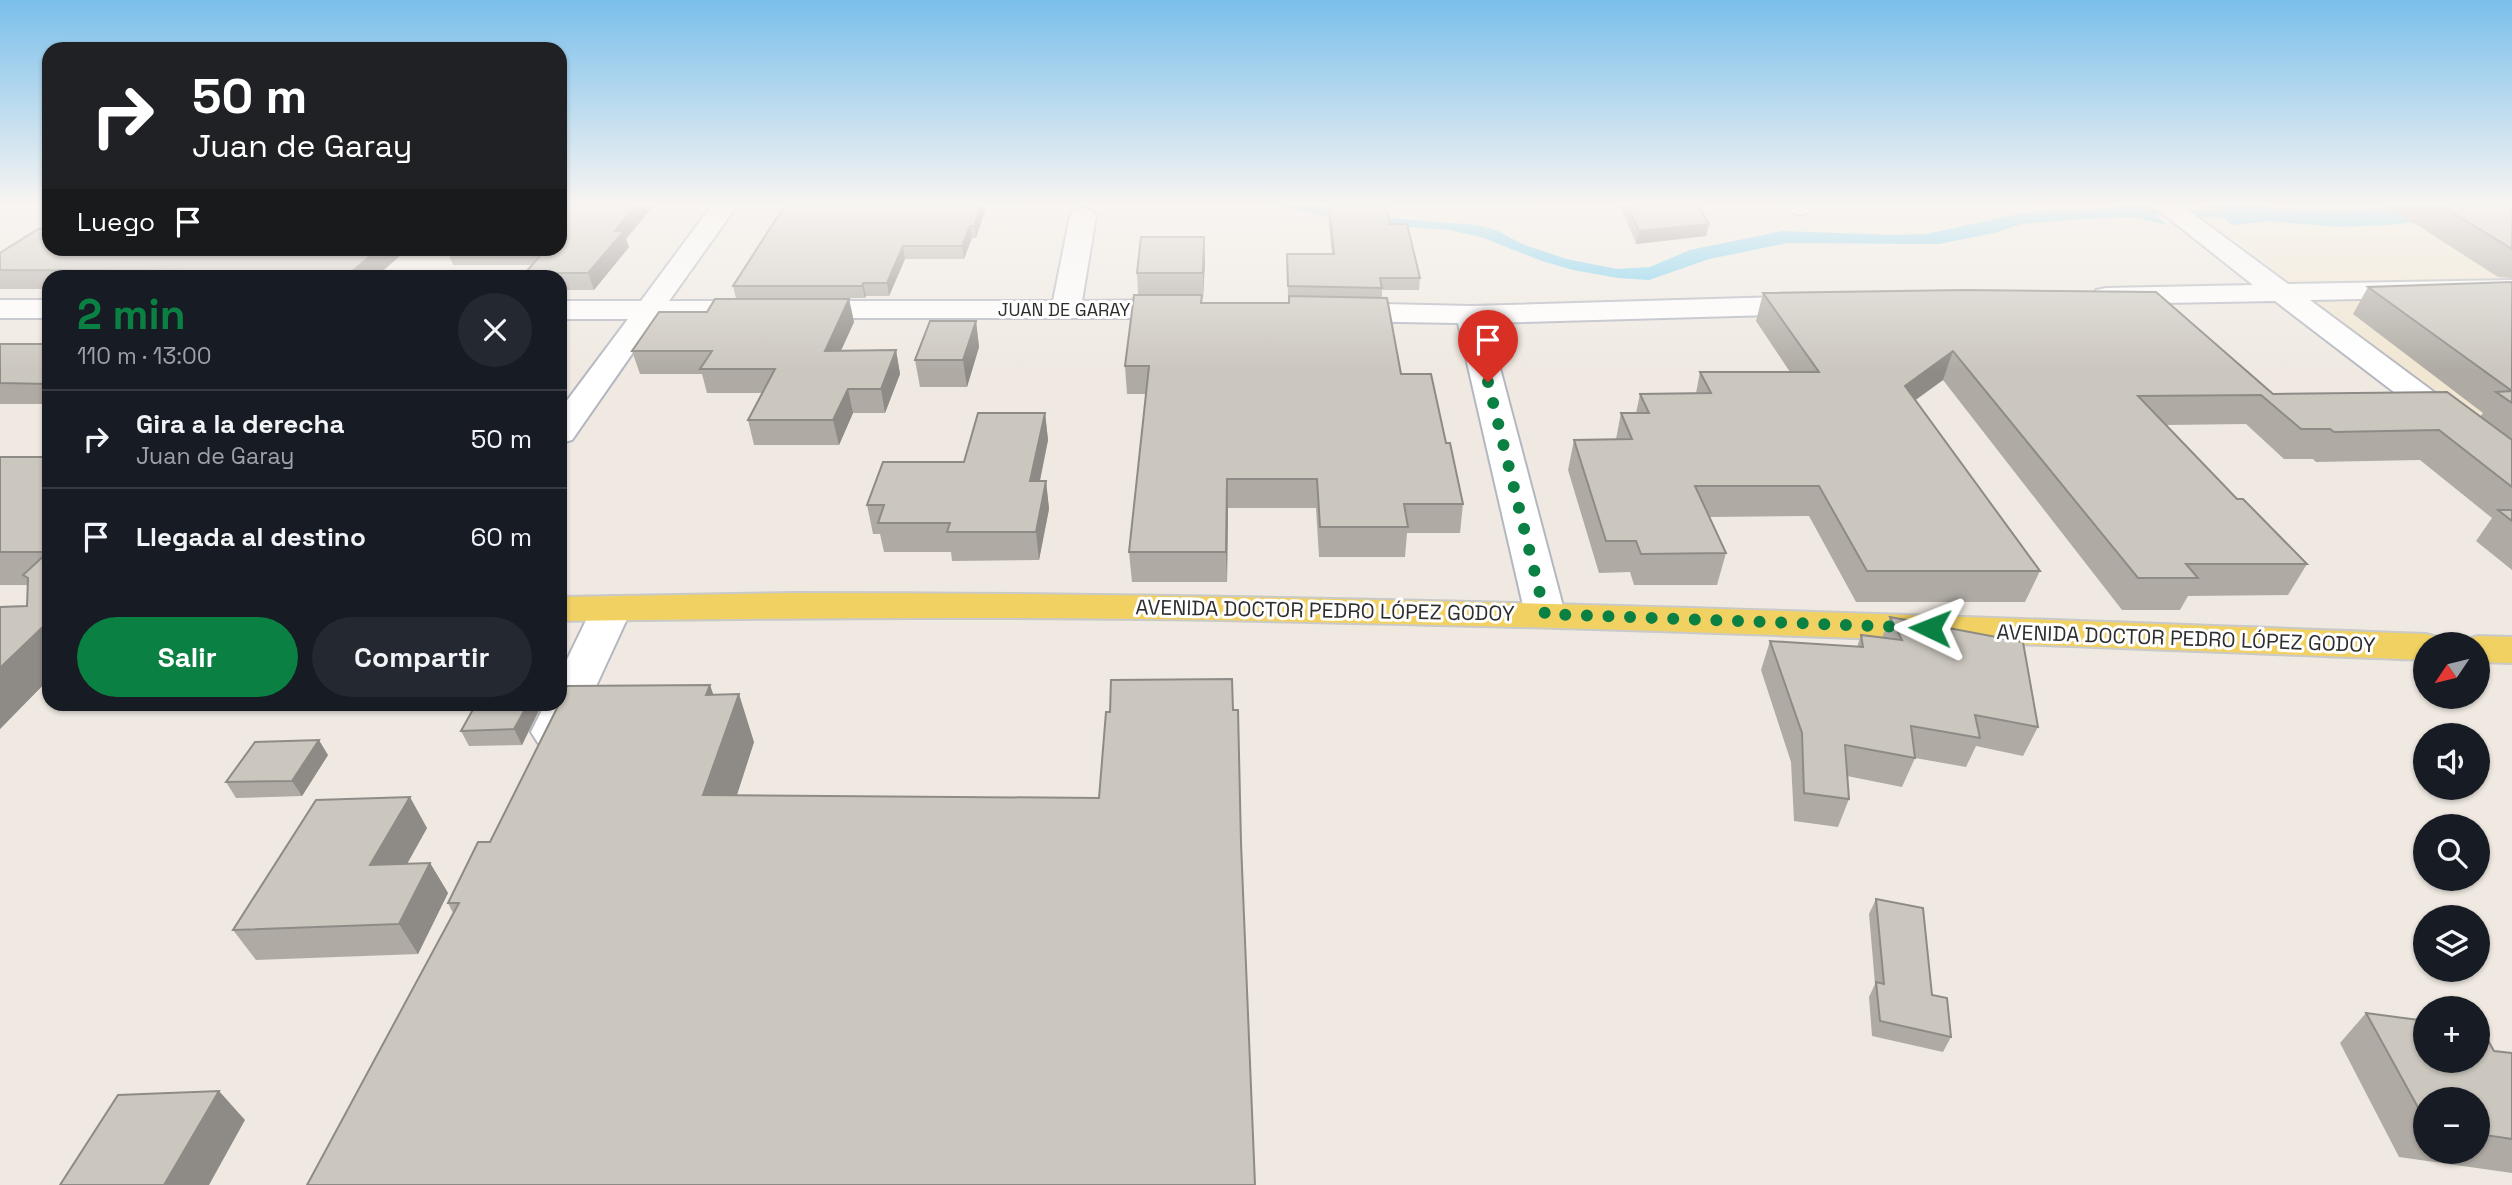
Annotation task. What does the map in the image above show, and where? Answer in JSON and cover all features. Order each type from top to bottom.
[{"type":"main road","name":"AVENIDA DOCTOR PEDRO LÓPEZ GODOY","points":[[567,609],[947,604],[1545,614],[2413,647]]},
{"type":"main road","points":[[2490,649],[2512,650]]},
{"type":"street","points":[[567,423],[684,260]]},
{"type":"street","points":[[1066,309],[1075,260]]},
{"type":"street","points":[[2237,260],[2512,466]]},
{"type":"street","points":[[2082,296],[2276,290],[2512,288]]},
{"type":"street","points":[[1312,311],[1471,315],[1832,304]]},
{"type":"street","points":[[0,309],[42,309]]},
{"type":"street","name":"JUAN DE GARAY","points":[[567,310],[1206,310]]},
{"type":"street","points":[[1471,315],[1545,614]]},
{"type":"street","points":[[567,702],[612,608]]},
{"type":"street","points":[[534,771],[563,711]]},
{"type":"shaded area","points":[[2263,260],[2512,260],[2512,454]]},
{"type":"water","points":[[1573,260],[1617,269],[1650,267],[1666,260],[1705,260],[1649,280],[1618,278],[1542,261]]},
{"type":"building","points":[[0,260],[365,260],[354,270],[0,270]]},
{"type":"building","points":[[536,260],[599,260],[588,273],[528,270]]},
{"type":"building","points":[[749,260],[897,260],[887,283],[863,283],[862,286],[733,286]]},
{"type":"building","points":[[1138,260],[1203,260],[1203,273],[1137,273]]},
{"type":"building","points":[[1287,260],[1416,260],[1420,278],[1380,278],[1382,288],[1288,286]]},
{"type":"building","points":[[2512,282],[2512,391],[2368,287]]},
{"type":"building","points":[[1965,290],[2156,292],[2273,394],[2447,392],[2512,440],[2512,487],[2439,430],[2334,432],[2330,429],[2301,429],[2261,395],[2138,396],[2237,499],[2243,499],[2307,564],[2186,564],[2198,578],[2138,578],[1953,351],[1905,386],[2040,571],[1867,571],[1819,486],[1695,486],[1726,553],[1641,554],[1636,541],[1606,541],[1574,440],[1632,439],[1621,413],[1649,413],[1640,394],[1711,393],[1700,372],[1819,372],[1763,293]]},
{"type":"building","points":[[1134,295],[1202,295],[1201,303],[1289,303],[1289,296],[1387,298],[1401,374],[1431,374],[1463,504],[1404,504],[1408,527],[1320,527],[1317,479],[1227,479],[1226,552],[1129,552],[1149,366],[1125,366]]},
{"type":"building","points":[[715,299],[849,299],[825,351],[896,350],[881,389],[848,389],[833,420],[748,420],[775,369],[700,369],[712,351],[632,351],[659,312],[707,312]]},
{"type":"building","points":[[930,321],[976,321],[963,360],[915,360]]},
{"type":"building","points":[[0,344],[42,344],[42,384],[0,383]]},
{"type":"building","points":[[2512,391],[2512,403],[2496,392]]},
{"type":"building","points":[[978,413],[1045,413],[1030,481],[1046,481],[1036,532],[947,532],[950,523],[878,523],[884,505],[867,505],[883,462],[964,462]]},
{"type":"building","points":[[0,457],[42,457],[42,552],[0,552]]},
{"type":"building","points":[[2498,510],[2512,510],[2512,521]]},
{"type":"building","points":[[42,558],[42,628],[0,668],[0,607],[27,606],[28,578],[23,575]]},
{"type":"building","points":[[1890,617],[2023,642],[2038,727],[1975,715],[1980,738],[1911,726],[1915,758],[1845,745],[1849,799],[1804,793],[1802,733],[1770,641],[1863,647],[1861,635],[1902,640]]},
{"type":"building","points":[[1232,679],[1233,710],[1238,710],[1255,1185],[307,1185],[459,903],[448,903],[478,842],[490,842],[556,711],[567,711],[567,686],[710,685],[706,695],[739,694],[703,795],[1099,798],[1106,712],[1110,712],[1111,680]]},
{"type":"building","points":[[472,711],[524,711],[514,729],[461,731]]},
{"type":"building","points":[[319,740],[292,781],[226,782],[255,742]]},
{"type":"building","points":[[410,797],[370,865],[430,863],[399,924],[233,930],[316,800]]},
{"type":"building","points":[[1876,899],[1923,908],[1932,995],[1947,998],[1951,1037],[1880,1021],[1876,982],[1884,984]]},
{"type":"building","points":[[2366,1013],[2413,1019],[2413,1073],[2490,1073],[2490,1044],[2494,1051],[2512,1053],[2512,1139],[2490,1136],[2490,1087],[2413,1087],[2413,1098]]},
{"type":"building","points":[[219,1091],[164,1185],[60,1185],[118,1095]]},
{"type":"route","points":[[1488,382],[1545,614],[1930,628]]}]
